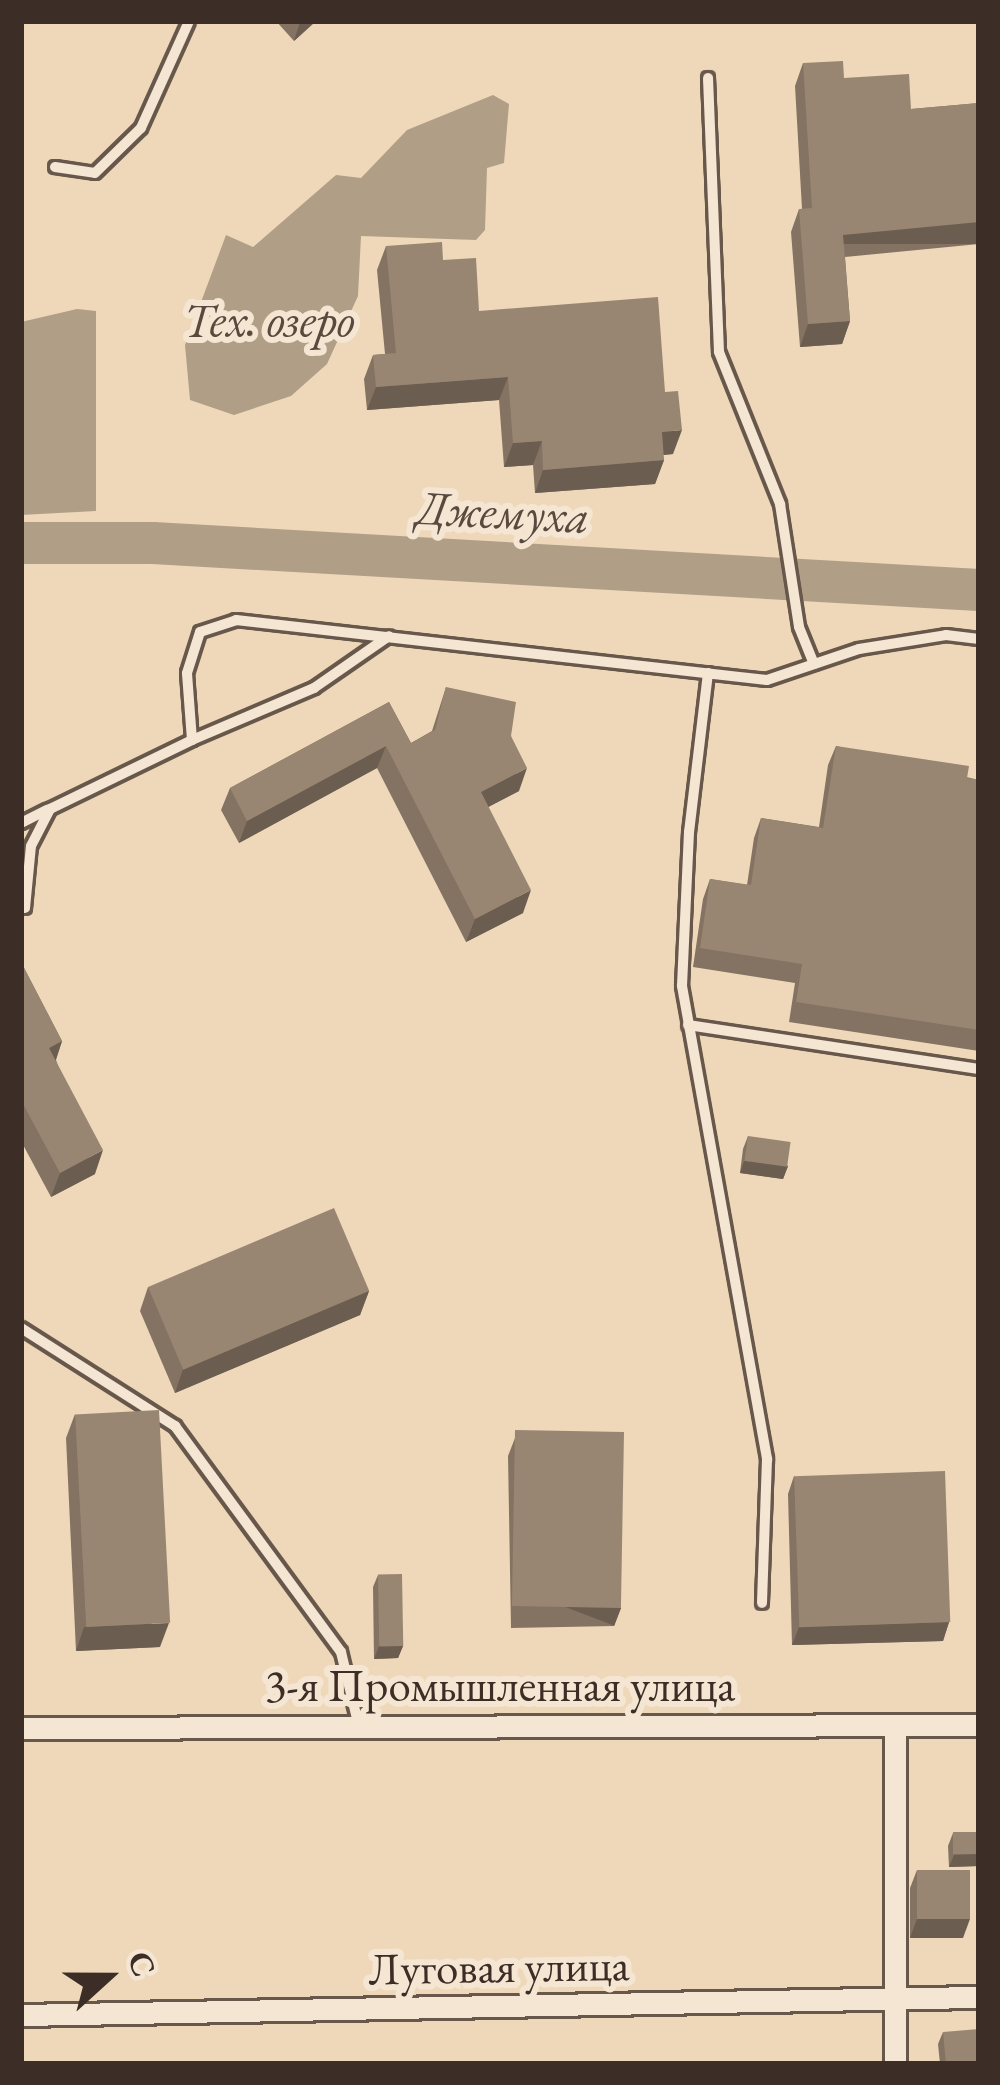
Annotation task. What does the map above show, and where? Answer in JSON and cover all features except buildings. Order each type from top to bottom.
[{"type":"street","name":"3-я Промышленная улица","points":[[21,1728],[358,1723],[979,1725]]},
{"type":"street","points":[[895,1727],[892,1998],[896,2064]]},
{"type":"street","name":"Луговая улица","points":[[21,2014],[979,1997]]},
{"type":"lane","points":[[56,167],[95,173],[141,128],[189,21]]},
{"type":"lane","points":[[708,78],[719,352],[780,504],[800,627],[814,664]]},
{"type":"lane","points":[[192,740],[187,673],[200,632],[236,620],[767,680],[814,664],[946,635],[979,639]]},
{"type":"lane","points":[[21,823],[192,740],[314,688],[389,636]]},
{"type":"lane","points":[[708,673],[689,832],[682,986],[767,1460],[762,1603]]},
{"type":"lane","points":[[25,908],[31,845],[50,809]]},
{"type":"lane","points":[[688,1025],[979,1069]]},
{"type":"lane","points":[[21,1328],[175,1426],[341,1652],[358,1723]]},
{"type":"water","name":"Тех. озеро","points":[[493,95],[509,104],[504,163],[487,168],[485,230],[476,240],[361,236],[358,296],[327,364],[291,396],[234,415],[190,400],[185,345],[226,235],[253,247],[336,175],[361,178],[407,130]]},
{"type":"water","name":"Тех. озеро","points":[[77,309],[96,311],[96,511],[21,515],[21,322]]},
{"type":"waterway","name":"Джемуха","points":[[21,543],[153,543],[979,590]]}]
